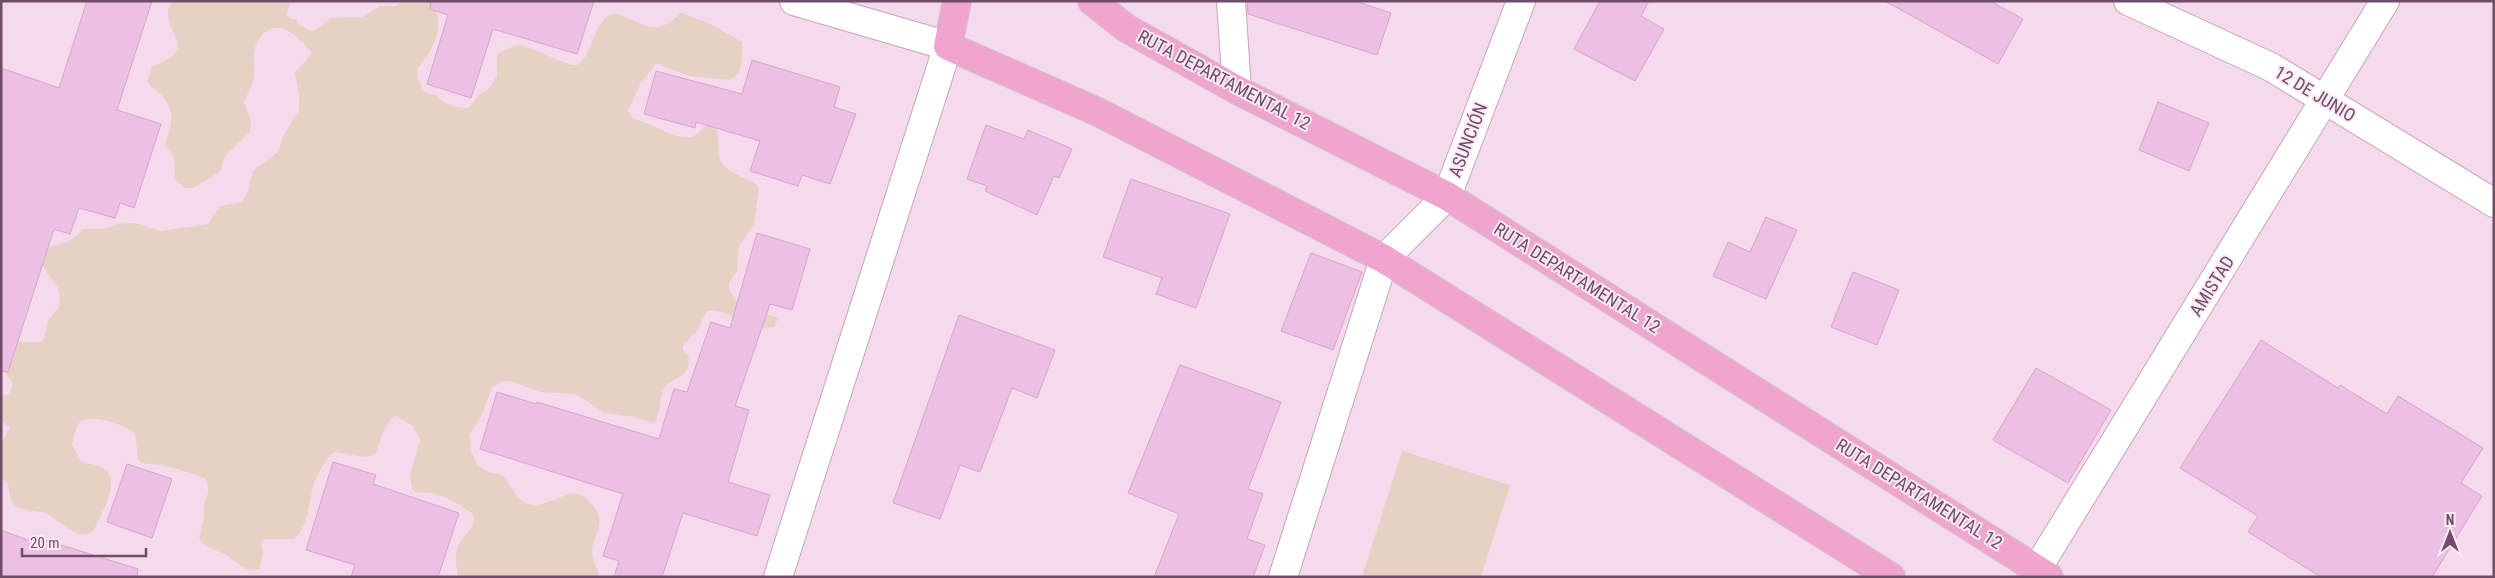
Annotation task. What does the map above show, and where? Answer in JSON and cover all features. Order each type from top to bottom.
[{"type":"main road","points":[[957,1],[948,46],[1098,112],[1384,260],[1891,577]]},
{"type":"main road","name":"RUTA DEPARTAMENTAL 12","points":[[1092,1],[1126,28],[1237,90],[1447,196],[2043,573]]},
{"type":"street","points":[[778,577],[948,46],[794,1]]},
{"type":"street","points":[[1231,1],[1237,90]]},
{"type":"street","name":"ASUNCIÓN","points":[[1384,260],[1447,196],[1521,1]]},
{"type":"street","name":"12 DE JUNIO","points":[[2128,1],[2271,67],[2494,203]]},
{"type":"street","name":"AMISTAD","points":[[2043,573],[2385,1]]},
{"type":"street","points":[[1283,577],[1384,260]]},
{"type":"shaded area","points":[[1,1],[2494,1],[2494,577],[1,577]]},
{"type":"shaded area","points":[[176,1],[290,1],[287,15],[291,19],[296,19],[299,25],[313,32],[330,18],[363,17],[380,6],[397,6],[402,1],[434,1],[438,18],[437,34],[429,52],[417,69],[418,79],[425,93],[436,95],[455,107],[464,108],[469,108],[479,95],[488,90],[497,76],[497,54],[516,45],[527,47],[571,65],[577,65],[583,60],[602,22],[615,13],[642,24],[656,27],[672,21],[681,13],[708,23],[742,42],[740,69],[735,77],[730,80],[689,76],[656,63],[641,83],[628,110],[633,119],[680,137],[694,136],[706,125],[716,128],[722,163],[731,171],[759,188],[754,224],[739,246],[737,271],[729,283],[729,290],[737,303],[778,318],[774,327],[754,326],[721,312],[706,312],[697,331],[683,345],[683,350],[688,355],[688,368],[681,376],[665,387],[654,424],[635,417],[605,413],[576,394],[541,392],[511,381],[501,382],[492,387],[481,417],[469,435],[471,451],[478,465],[487,472],[503,475],[515,494],[524,502],[532,505],[568,495],[584,496],[598,513],[600,521],[592,551],[600,577],[458,577],[456,552],[459,544],[471,529],[474,520],[473,514],[440,495],[417,493],[412,489],[410,475],[420,440],[413,426],[396,416],[391,419],[385,428],[374,455],[365,457],[334,452],[330,456],[315,479],[303,527],[294,539],[264,539],[261,543],[263,553],[260,569],[251,570],[243,567],[208,547],[199,537],[204,504],[208,492],[205,478],[167,466],[141,463],[138,459],[135,433],[108,421],[92,419],[80,422],[72,444],[81,462],[102,467],[107,471],[110,478],[110,493],[94,530],[88,534],[75,533],[45,513],[22,509],[13,503],[8,483],[2,480],[1,444],[10,427],[1,421],[1,397],[9,394],[13,384],[4,371],[14,346],[18,342],[39,342],[44,339],[49,319],[59,307],[58,288],[40,262],[42,255],[48,248],[73,239],[83,229],[104,229],[119,224],[135,223],[161,231],[208,224],[220,206],[240,203],[247,195],[253,171],[279,151],[283,136],[299,110],[299,94],[295,73],[312,53],[292,33],[284,29],[276,28],[269,30],[262,35],[256,45],[253,79],[244,102],[251,121],[250,132],[225,156],[220,171],[212,177],[193,188],[186,188],[178,183],[175,178],[174,158],[165,145],[171,125],[171,113],[166,101],[147,81],[152,67],[167,59],[175,52],[178,46],[168,17],[169,6]]},
{"type":"shaded area","points":[[1402,451],[1510,485],[1481,577],[1362,577]]},
{"type":"building","points":[[87,1],[152,1],[117,110],[161,124],[134,208],[120,203],[115,218],[79,208],[70,234],[54,229],[8,372],[1,371],[1,68],[59,88]]},
{"type":"building","points":[[431,1],[594,1],[577,54],[493,29],[471,98],[427,84],[448,15],[430,9]]},
{"type":"building","points":[[1247,1],[1355,1],[1391,13],[1377,55],[1248,14]]},
{"type":"building","points":[[1600,1],[1649,1],[1641,16],[1664,29],[1635,81],[1574,49]]},
{"type":"building","points":[[1885,1],[1990,1],[2023,19],[1998,64]]},
{"type":"building","points":[[752,60],[840,87],[834,107],[856,114],[830,184],[802,175],[798,186],[750,171],[760,141],[696,122],[695,128],[644,114],[656,71],[742,94]]},
{"type":"building","points":[[2158,102],[2209,123],[2189,171],[2139,150]]},
{"type":"building","points":[[986,125],[1024,139],[1028,130],[1072,149],[1059,178],[1054,176],[1037,215],[985,191],[987,186],[967,179]]},
{"type":"building","points":[[1131,179],[1230,214],[1196,308],[1156,294],[1162,278],[1103,257]]},
{"type":"building","points":[[1766,217],[1797,230],[1766,299],[1713,276],[1728,242],[1750,252]]},
{"type":"building","points":[[757,233],[810,249],[792,310],[770,304],[735,406],[749,410],[728,482],[770,495],[757,536],[683,513],[662,577],[614,577],[619,561],[603,556],[623,494],[480,449],[497,392],[536,404],[537,402],[659,439],[674,389],[687,392],[711,322],[730,328]]},
{"type":"building","points":[[1311,253],[1362,272],[1333,350],[1281,331]]},
{"type":"building","points":[[1853,272],[1899,290],[1877,345],[1831,327]]},
{"type":"building","points":[[959,315],[1055,350],[1037,398],[1012,388],[980,472],[960,465],[940,519],[893,503]]},
{"type":"building","points":[[2261,340],[2338,388],[2340,385],[2387,414],[2398,396],[2483,448],[2461,483],[2482,496],[2432,577],[2321,577],[2248,532],[2258,516],[2180,468]]},
{"type":"building","points":[[1180,365],[1281,402],[1248,489],[1263,494],[1247,539],[1265,545],[1253,577],[1154,577],[1179,514],[1128,493]]},
{"type":"building","points":[[2036,368],[2111,410],[2068,483],[1993,440]]},
{"type":"building","points":[[333,462],[376,475],[373,484],[459,513],[438,577],[351,577],[355,565],[306,550]]},
{"type":"building","points":[[127,464],[172,479],[152,538],[107,522]]},
{"type":"building","points":[[1,530],[41,545],[42,539],[138,569],[137,577],[1,577]]}]
